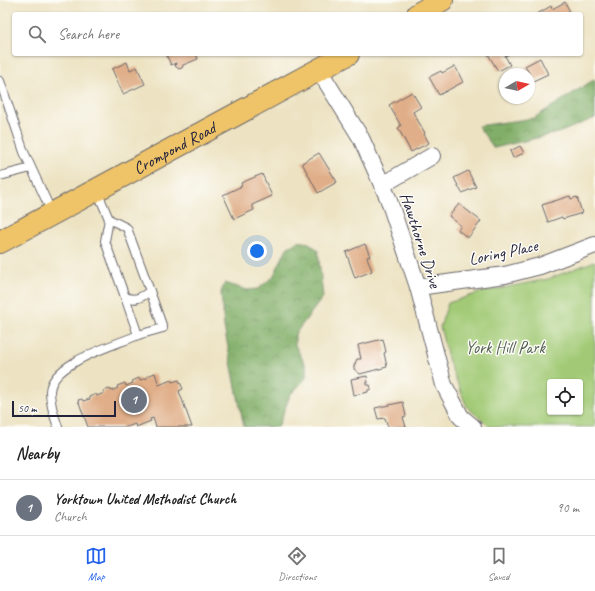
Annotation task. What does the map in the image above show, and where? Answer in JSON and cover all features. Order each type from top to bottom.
[{"type":"highway","points":[[421,12],[439,1]]},
{"type":"highway","name":"Crompond Road","points":[[0,242],[344,56]]},
{"type":"street","name":"Hawthorne Drive","points":[[319,70],[361,138],[388,198],[418,287],[444,385],[461,417],[473,427]]},
{"type":"street","points":[[382,185],[432,156]]},
{"type":"street","name":"Loring Place","points":[[418,287],[504,275],[540,266],[595,245]]},
{"type":"lane","points":[[0,82],[24,152],[52,214]]},
{"type":"lane","points":[[0,176],[31,168]]},
{"type":"lane","points":[[96,190],[109,219],[105,241],[138,335]]},
{"type":"lane","points":[[58,427],[52,410],[50,390],[58,374],[74,362],[138,335],[163,328],[127,228],[109,219]]},
{"type":"lane","points":[[125,297],[131,300],[143,297],[150,291]]},
{"type":"green space","points":[[595,79],[595,118],[558,133],[494,148],[478,126],[534,118]]},
{"type":"green space","points":[[298,241],[309,243],[318,250],[323,297],[295,334],[295,345],[306,366],[306,378],[290,395],[278,427],[244,427],[224,327],[221,292],[225,283],[247,290],[258,289],[273,277],[287,248]]},
{"type":"green space","name":"York Hill Park","points":[[595,261],[595,427],[490,427],[467,407],[449,362],[440,327],[448,303],[482,292],[548,279]]},
{"type":"building","points":[[565,2],[570,12],[540,12],[551,6],[552,9]]},
{"type":"building","points":[[167,56],[197,56],[198,59],[183,65],[182,68],[179,69],[175,66],[176,63],[171,65]]},
{"type":"building","points":[[489,56],[505,56],[510,65],[504,68],[499,68],[499,70]]},
{"type":"building","points":[[540,58],[548,74],[535,80],[535,68],[526,68],[525,66]]},
{"type":"building","points":[[127,62],[130,70],[137,67],[145,84],[123,94],[112,69]]},
{"type":"building","points":[[455,66],[463,82],[439,95],[429,77],[441,71],[442,73]]},
{"type":"building","points":[[412,92],[421,107],[413,112],[429,143],[411,152],[398,128],[401,126],[389,105]]},
{"type":"building","points":[[520,146],[524,153],[513,158],[510,151]]},
{"type":"building","points":[[319,153],[337,182],[318,193],[302,163]]},
{"type":"building","points":[[468,171],[476,187],[462,193],[454,178]]},
{"type":"building","points":[[262,174],[272,196],[252,205],[254,210],[234,219],[223,195],[242,186],[241,183]]},
{"type":"building","points":[[570,196],[571,199],[577,197],[582,213],[563,219],[562,217],[548,222],[542,205]]},
{"type":"building","points":[[459,204],[481,221],[468,238],[458,230],[461,226],[449,216]]},
{"type":"building","points":[[365,244],[370,256],[367,257],[372,271],[355,278],[346,252]]},
{"type":"building","points":[[383,339],[387,367],[360,374],[354,369],[357,359],[361,359],[358,345]]},
{"type":"building","points":[[155,373],[159,385],[171,380],[172,382],[179,380],[183,389],[179,391],[192,427],[156,427],[153,418],[150,419],[151,421],[136,427],[135,424],[127,427],[88,427],[78,400],[82,399],[83,401],[90,399],[89,397],[104,393],[103,391],[110,389],[111,391],[118,388],[117,386],[125,383],[126,386],[133,383],[132,381],[139,378],[140,380],[147,378],[147,376]]},
{"type":"building","points":[[367,376],[368,383],[366,383],[366,385],[370,385],[371,389],[368,390],[368,392],[354,395],[351,379]]},
{"type":"building","points":[[403,402],[406,416],[403,417],[406,427],[388,427],[385,418],[378,419],[375,408]]},
{"type":"place","name":"Yorktown United Methodist Church","points":[[134,400]]}]
